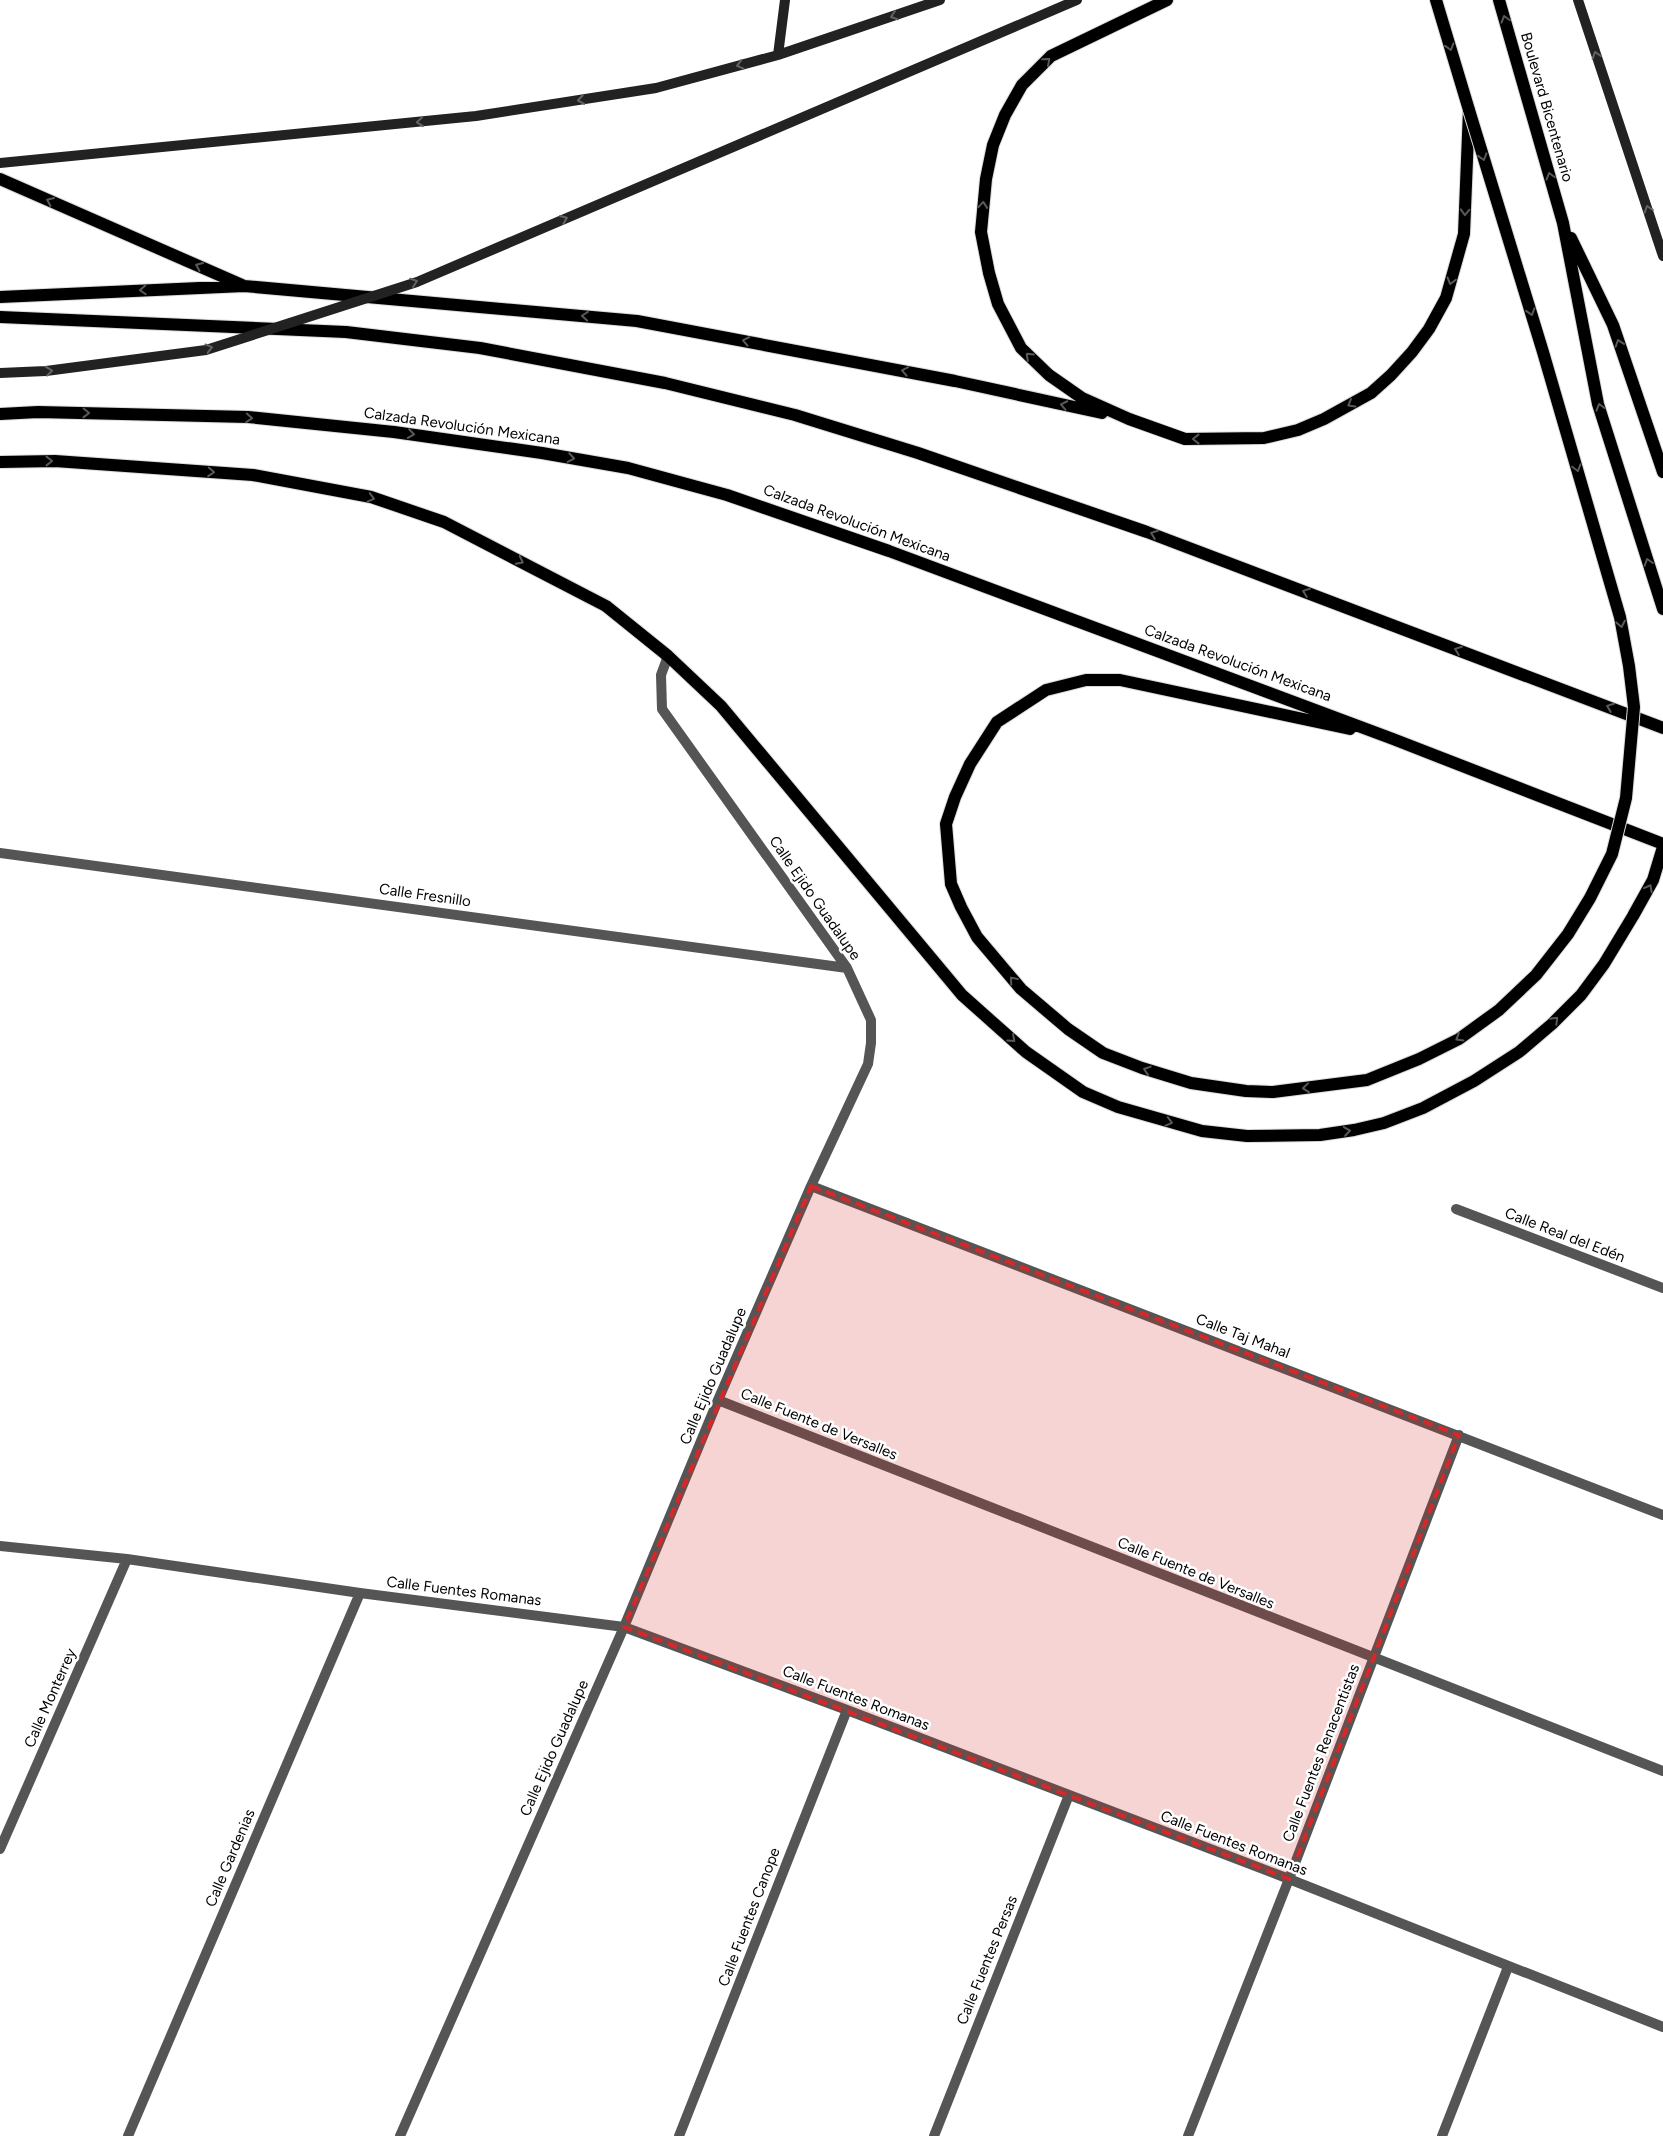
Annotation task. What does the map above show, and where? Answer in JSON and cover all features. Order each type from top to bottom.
[{"type":"main road","points":[[778,55],[785,0]]},
{"type":"main road","points":[[0,163],[476,116],[656,88],[778,55],[940,0]]},
{"type":"main road","points":[[0,373],[46,371],[206,350],[417,282],[1077,0]]},
{"type":"main road","points":[[1167,0],[1051,56],[1022,84],[1005,115],[993,145],[986,179],[981,232],[988,274],[998,304],[1021,348],[1049,375],[1082,398],[1129,419],[1185,439],[1264,438],[1298,430],[1353,404],[1391,375],[1429,329],[1446,298],[1464,234],[1469,110]]},
{"type":"main road","points":[[1393,739],[1120,680],[1086,680],[1046,690],[997,722],[970,764],[955,797],[946,824],[951,884],[977,937],[1021,989],[1068,1029],[1103,1052],[1142,1068],[1191,1083],[1246,1091],[1273,1092],[1367,1080],[1419,1059],[1459,1039],[1499,1010],[1536,975],[1568,934],[1590,898],[1612,854],[1626,798],[1634,707],[1629,666],[1620,617],[1543,352],[1436,0]]},
{"type":"main road","name":"Boulevard Bicentenario","points":[[1499,0],[1563,222]]},
{"type":"main road","points":[[1578,0],[1663,256]]},
{"type":"main road","points":[[0,179],[244,286]]},
{"type":"main road","points":[[1563,222],[1613,325],[1663,472]]},
{"type":"main road","points":[[1563,222],[1598,404],[1663,609]]},
{"type":"main road","points":[[0,297],[244,286],[637,321],[955,381],[1129,419]]},
{"type":"main road","points":[[0,318],[346,332],[480,348],[665,383],[767,408],[918,453],[1147,532],[1663,728]]},
{"type":"main road","name":"Calzada Revolución Mexicana","points":[[0,414],[38,412],[248,417],[394,432],[542,453],[628,468],[727,495],[889,551],[1393,739],[1663,845]]},
{"type":"main road","points":[[0,462],[55,461],[253,475],[370,498],[444,522],[606,606],[668,656],[721,706],[962,995],[1026,1052],[1083,1092],[1118,1107],[1202,1131],[1247,1136],[1320,1135],[1354,1130],[1384,1123],[1423,1108],[1474,1081],[1519,1052],[1552,1024],[1581,995],[1604,964],[1654,880],[1663,845]]},
{"type":"street","name":"Calle Ejido Guadalupe","points":[[400,2136],[624,1627],[718,1400],[811,1186],[868,1064],[871,1043],[871,1020],[847,968],[662,710],[661,675],[668,656]]},
{"type":"street","name":"Calle Fresnillo","points":[[0,853],[847,968]]},
{"type":"street","name":"Calle Taj Mahal","points":[[811,1186],[1663,1515]]},
{"type":"street","name":"Calle Real del Edén","points":[[1456,1209],[1663,1288]]},
{"type":"street","name":"Calle Fuente de Versalles","points":[[718,1400],[1663,1771]]},
{"type":"street","name":"Calle Fuentes Renacentistas","points":[[1188,2136],[1289,1880],[1458,1435]]},
{"type":"street","name":"Calle Fuentes Romanas","points":[[0,1546],[127,1559],[360,1593],[624,1627],[847,1710],[1289,1880],[1663,2027]]},
{"type":"street","name":"Calle Monterrey","points":[[0,1849],[127,1559]]},
{"type":"street","name":"Calle Gardenias","points":[[128,2136],[360,1593]]},
{"type":"street","name":"Calle Fuentes Canope","points":[[679,2136],[847,1710]]},
{"type":"street","name":"Calle Fuentes Persas","points":[[934,2136],[1068,1795]]},
{"type":"street","points":[[1442,2136],[1508,1967]]},
{"type":"highlighted area","points":[[811,1186],[1459,1435],[1289,1879],[624,1627]]}]
